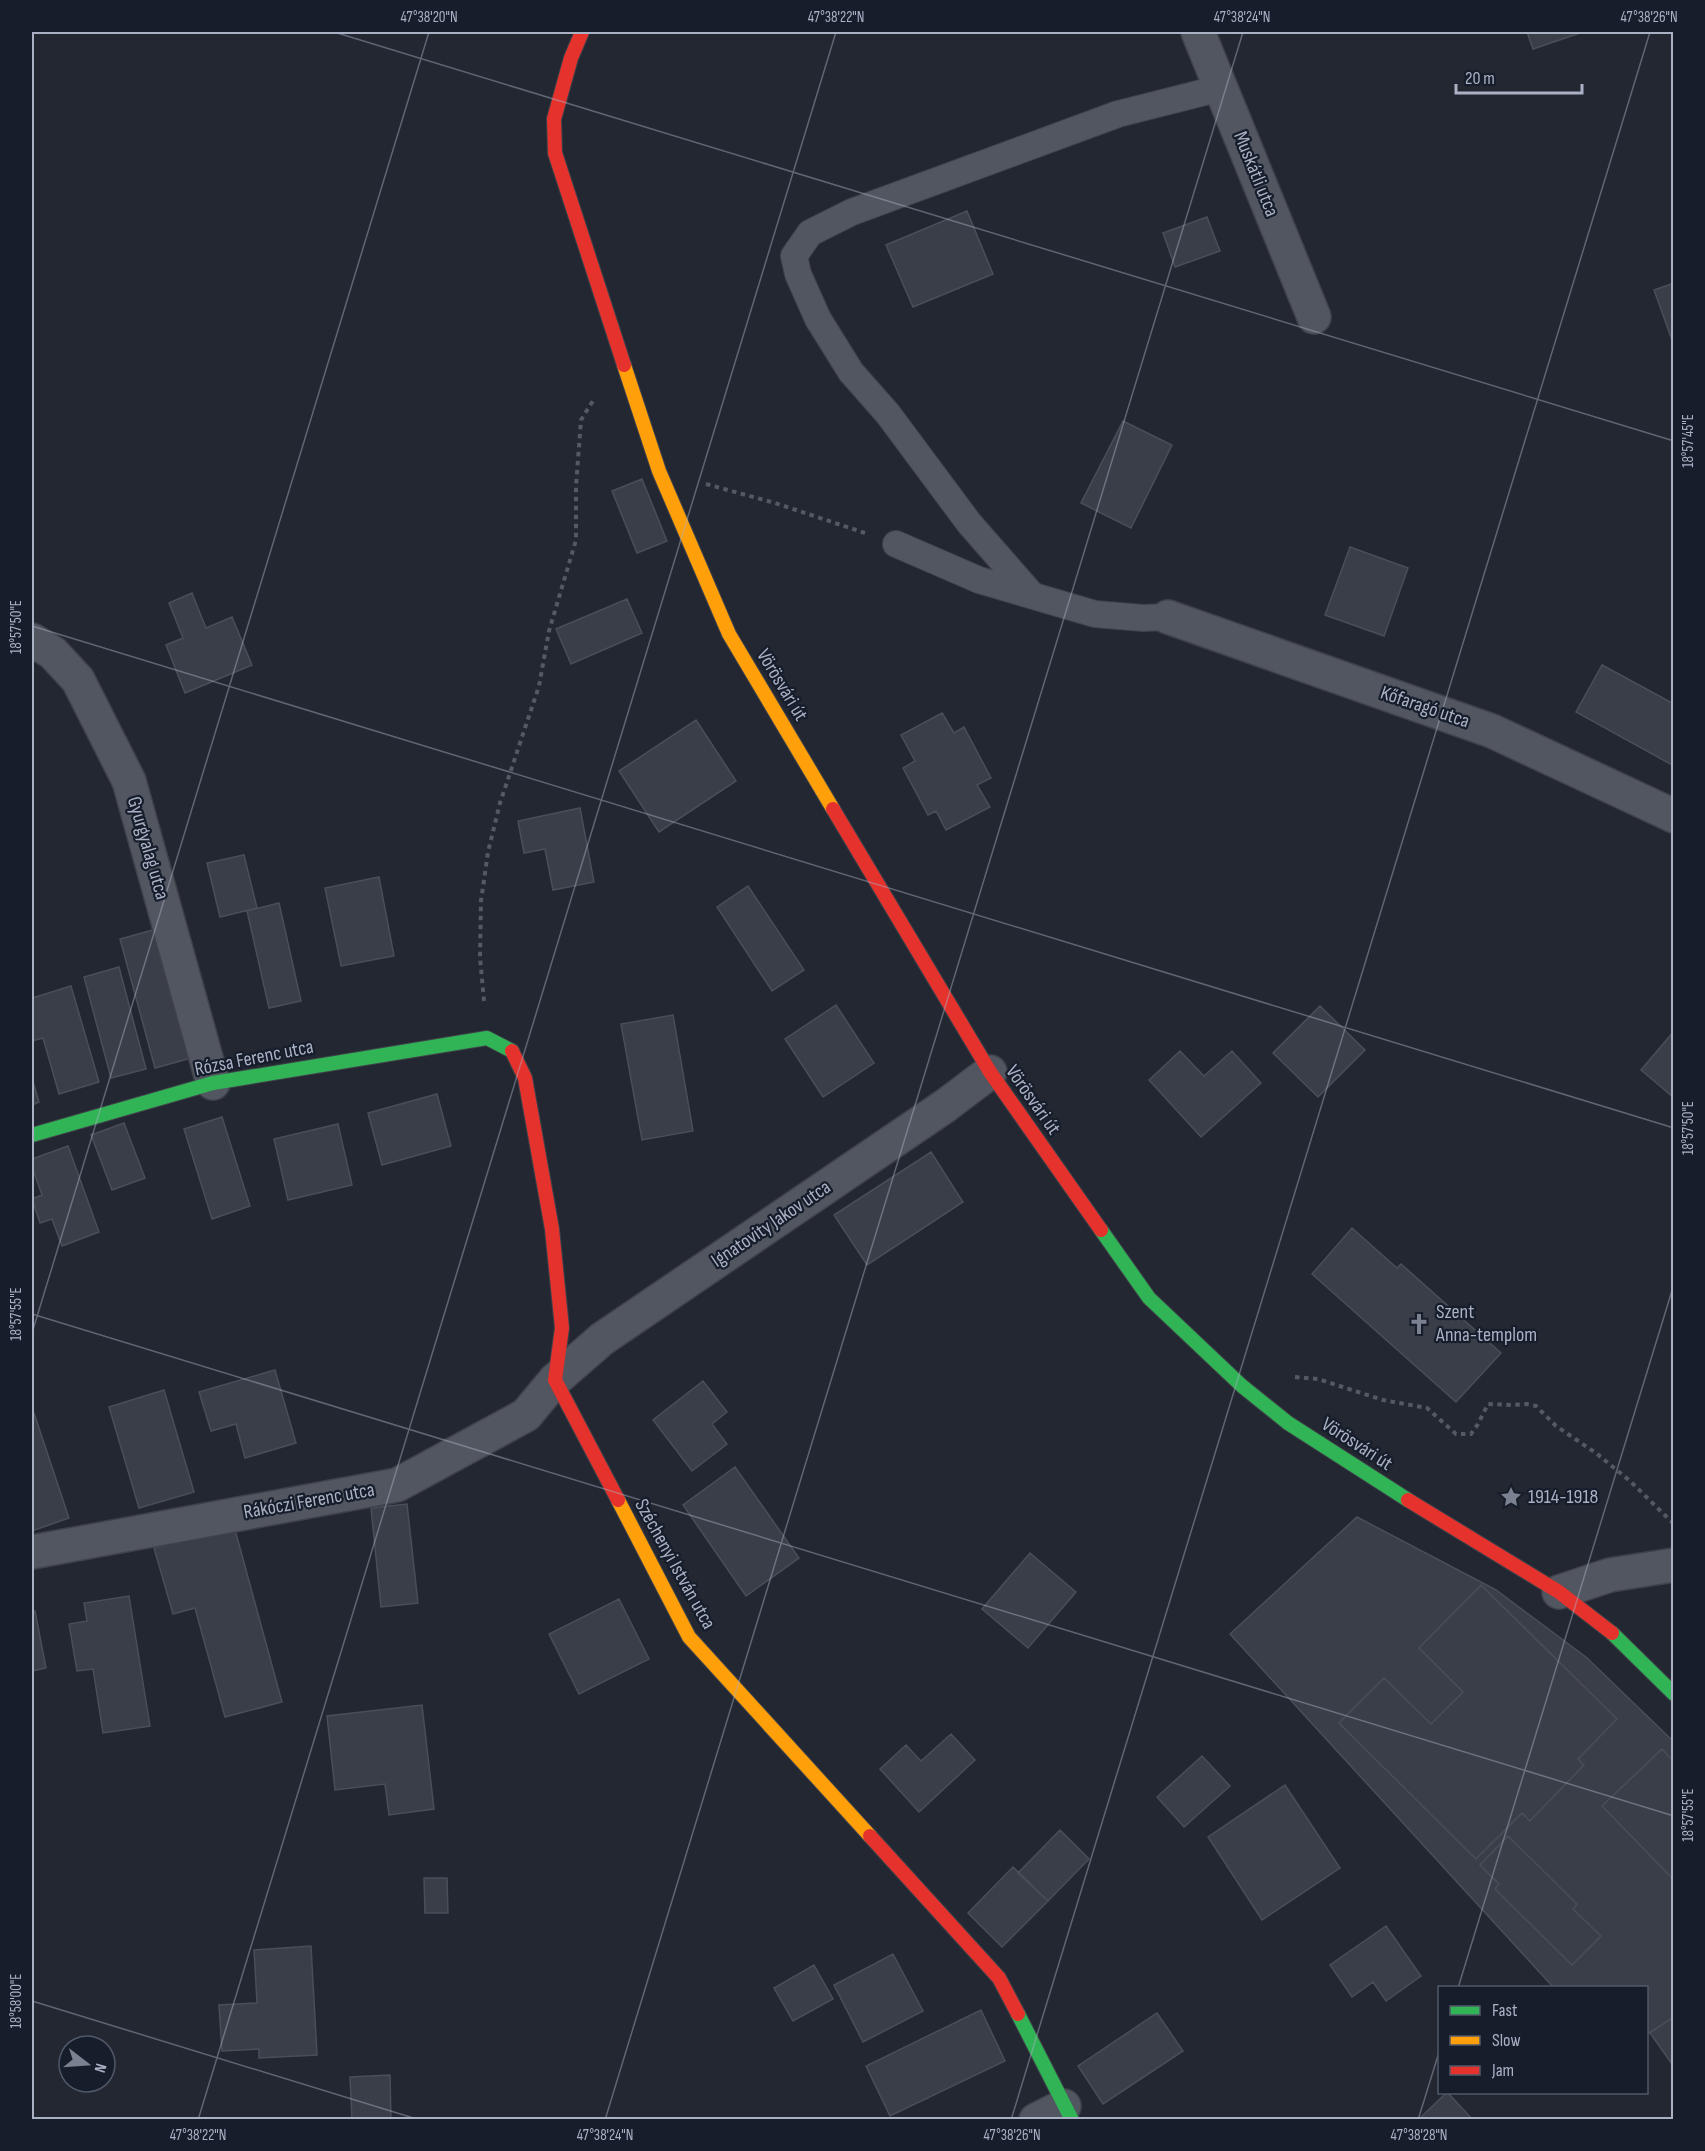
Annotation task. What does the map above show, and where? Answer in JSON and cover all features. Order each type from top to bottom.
[{"type":"main road","name":"Vörösvári út","points":[[582,32],[571,58],[554,119],[555,153],[659,471],[729,634],[990,1072],[1149,1298],[1242,1386],[1288,1423],[1342,1459],[1559,1592],[1609,1630],[1674,1694]]},
{"type":"main road","name":"Rózsa Ferenc utca","points":[[32,1135],[213,1083],[487,1038]]},
{"type":"main road","points":[[487,1038],[512,1051],[525,1078],[552,1229],[562,1328],[555,1380]]},
{"type":"main road","name":"Széchenyi István utca","points":[[555,1380],[689,1637],[999,1978],[1057,2115]]},
{"type":"street","name":"Muskátli utca","points":[[1198,32],[1314,317]]},
{"type":"street","name":"Kőfaragó utca","points":[[1168,617],[1492,731],[1674,816]]},
{"type":"street","name":"Gyurgyalag utca","points":[[32,640],[53,653],[78,680],[129,781],[213,1083]]},
{"type":"street","name":"Ignatovity Jakov utca","points":[[555,1380],[602,1339],[945,1106],[990,1072]]},
{"type":"street","name":"Rákóczi Ferenc utca","points":[[32,1552],[397,1485],[526,1416],[555,1380]]},
{"type":"street","points":[[1559,1592],[1610,1575],[1674,1565]]},
{"type":"lane","points":[[1032,596],[969,523],[888,414],[851,372],[818,319],[798,274],[794,256],[810,233],[852,212],[1118,114],[1221,88]]},
{"type":"lane","points":[[897,544],[979,580],[1095,614],[1143,618],[1168,617]]},
{"type":"path","points":[[487,1038],[480,957],[481,902],[488,852],[500,803],[539,686],[549,631],[576,540],[576,486],[581,420],[621,353]]},
{"type":"path","points":[[659,471],[775,503],[897,544]]},
{"type":"path","points":[[1242,1386],[1264,1379],[1285,1377],[1318,1379],[1383,1400],[1427,1408],[1448,1428],[1456,1434],[1463,1435],[1471,1434],[1488,1404],[1536,1406],[1556,1426],[1622,1474],[1674,1524]]},
{"type":"building","points":[[1527,32],[1583,32],[1533,49]]},
{"type":"building","points":[[967,211],[993,274],[913,307],[886,245]]},
{"type":"building","points":[[1207,217],[1220,251],[1175,267],[1163,233]]},
{"type":"building","points":[[1674,283],[1674,339],[1672,340],[1654,290]]},
{"type":"building","points":[[1123,421],[1172,445],[1131,528],[1081,503]]},
{"type":"building","points":[[642,479],[667,541],[637,553],[612,491]]},
{"type":"building","points":[[1350,547],[1408,568],[1384,636],[1325,615]]},
{"type":"building","points":[[192,593],[206,628],[232,617],[252,665],[185,693],[166,645],[183,638],[169,603]]},
{"type":"building","points":[[627,599],[642,633],[571,664],[556,629]]},
{"type":"building","points":[[1602,665],[1674,704],[1674,766],[1576,712]]},
{"type":"building","points":[[942,713],[954,733],[964,727],[991,778],[977,785],[990,807],[946,830],[936,811],[928,815],[903,768],[915,761],[901,735]]},
{"type":"building","points":[[696,720],[736,781],[659,832],[619,771]]},
{"type":"building","points":[[580,808],[594,882],[553,890],[545,849],[524,853],[518,821]]},
{"type":"building","points":[[244,855],[257,908],[220,917],[207,863]]},
{"type":"building","points":[[379,877],[394,956],[341,966],[325,888]]},
{"type":"building","points":[[748,886],[804,970],[772,991],[717,907]]},
{"type":"building","points":[[279,903],[301,1001],[269,1008],[247,911]]},
{"type":"building","points":[[160,928],[195,1057],[155,1068],[120,939]]},
{"type":"building","points":[[119,967],[146,1069],[111,1078],[84,977]]},
{"type":"building","points":[[71,986],[99,1082],[59,1094],[43,1038],[32,1041],[32,998]]},
{"type":"building","points":[[836,1005],[874,1063],[823,1097],[785,1039]]},
{"type":"building","points":[[1320,1006],[1365,1050],[1318,1097],[1273,1053]]},
{"type":"building","points":[[673,1015],[693,1131],[642,1140],[621,1024]]},
{"type":"building","points":[[1674,1031],[1674,1098],[1641,1070]]},
{"type":"building","points":[[1180,1051],[1204,1076],[1232,1051],[1261,1083],[1201,1137],[1149,1080]]},
{"type":"building","points":[[32,1078],[39,1102],[32,1105]]},
{"type":"building","points":[[437,1094],[451,1146],[382,1165],[368,1113]]},
{"type":"building","points":[[222,1117],[250,1206],[212,1219],[184,1129]]},
{"type":"building","points":[[124,1123],[145,1178],[112,1190],[91,1135]]},
{"type":"building","points":[[338,1124],[352,1185],[288,1200],[274,1139]]},
{"type":"building","points":[[68,1146],[99,1232],[62,1246],[52,1219],[40,1223],[32,1199],[42,1195],[32,1167],[32,1159]]},
{"type":"building","points":[[931,1152],[963,1202],[867,1265],[834,1215]]},
{"type":"building","name":"Szent Anna-templom","points":[[1352,1228],[1397,1268],[1401,1264],[1501,1353],[1456,1402],[1312,1274]]},
{"type":"building","points":[[275,1370],[296,1443],[245,1458],[236,1424],[211,1431],[199,1392]]},
{"type":"building","points":[[703,1381],[727,1412],[712,1424],[727,1444],[692,1471],[653,1420]]},
{"type":"building","points":[[164,1390],[194,1492],[139,1508],[109,1407]]},
{"type":"building","points":[[34,1413],[69,1518],[32,1531],[32,1414]]},
{"type":"building","points":[[735,1467],[799,1558],[746,1596],[683,1505]]},
{"type":"building","points":[[407,1504],[418,1603],[381,1607],[371,1508]]},
{"type":"building","points":[[1357,1517],[1496,1590],[1586,1657],[1674,1742],[1674,2017],[1648,2034],[1648,1986],[1552,1986],[1230,1634]]},
{"type":"building","points":[[234,1526],[282,1702],[225,1717],[195,1608],[173,1614],[154,1548]]},
{"type":"building","points":[[1030,1553],[1076,1592],[1028,1648],[982,1609]]},
{"type":"building","points":[[1481,1585],[1617,1719],[1578,1759],[1584,1765],[1530,1821],[1522,1813],[1476,1859],[1339,1723],[1384,1678],[1431,1724],[1463,1692],[1419,1648]]},
{"type":"building","points":[[129,1596],[150,1726],[103,1733],[93,1669],[77,1671],[69,1624],[87,1621],[84,1603]]},
{"type":"building","points":[[619,1599],[649,1659],[579,1694],[549,1634]]},
{"type":"building","points":[[32,1611],[35,1611],[46,1668],[32,1671]]},
{"type":"building","points":[[422,1705],[434,1809],[389,1815],[385,1784],[335,1790],[327,1716]]},
{"type":"building","points":[[951,1734],[975,1760],[919,1812],[880,1769],[906,1745],[921,1761]]},
{"type":"building","points":[[1662,1749],[1674,1762],[1674,1880],[1602,1806]]},
{"type":"building","points":[[1202,1756],[1230,1786],[1184,1827],[1157,1797]]},
{"type":"building","points":[[1285,1785],[1340,1868],[1262,1920],[1208,1837]]},
{"type":"building","points":[[1060,1830],[1089,1859],[1048,1901],[1018,1873]]},
{"type":"building","points":[[1508,1836],[1577,1904],[1573,1909],[1601,1936],[1572,1965],[1495,1889],[1499,1884],[1480,1865]]},
{"type":"building","points":[[1013,1867],[1048,1901],[1002,1947],[968,1913]]},
{"type":"building","points":[[424,1878],[447,1878],[448,1913],[425,1913]]},
{"type":"building","points":[[1386,1926],[1421,1976],[1386,2001],[1373,1982],[1352,1997],[1330,1965]]},
{"type":"building","points":[[311,1946],[317,2055],[259,2058],[259,2049],[222,2051],[219,2005],[257,2003],[254,1950]]},
{"type":"building","points":[[893,1954],[923,2011],[863,2042],[834,1985]]},
{"type":"building","points":[[814,1965],[833,1999],[793,2021],[774,1988]]},
{"type":"building","points":[[981,2010],[1005,2061],[890,2116],[866,2066]]},
{"type":"building","points":[[1157,2013],[1183,2051],[1103,2104],[1078,2066]]},
{"type":"building","points":[[1674,2017],[1674,2067],[1650,2033]]},
{"type":"building","points":[[390,2075],[391,2120],[352,2120],[350,2077]]},
{"type":"building","points":[[1445,2094],[1449,2094],[1473,2120],[1418,2120]]},
{"type":"traffic: fast","points":[[32,1135],[213,1083],[487,1038],[512,1051]]},
{"type":"traffic: fast","points":[[1101,1230],[1149,1298],[1242,1386],[1288,1423],[1408,1500]]},
{"type":"traffic: fast","points":[[1612,1633],[1674,1694]]},
{"type":"traffic: fast","points":[[1018,2014],[1072,2120]]},
{"type":"traffic: slow","points":[[624,365],[659,471],[729,634],[833,809]]},
{"type":"traffic: slow","points":[[618,1500],[689,1637],[870,1836]]},
{"type":"traffic: jam","points":[[582,32],[571,58],[554,119],[555,153],[624,365]]},
{"type":"traffic: jam","points":[[833,809],[990,1072],[1101,1230]]},
{"type":"traffic: jam","points":[[512,1051],[525,1078],[552,1229],[562,1328],[555,1380],[618,1500]]},
{"type":"traffic: jam","points":[[1408,1500],[1559,1592],[1612,1633]]},
{"type":"traffic: jam","points":[[870,1836],[999,1978],[1018,2014]]},
{"type":"place","name":"Szent Anna-templom","points":[[1419,1324]]},
{"type":"place","name":"1914-1918","points":[[1511,1497]]}]
